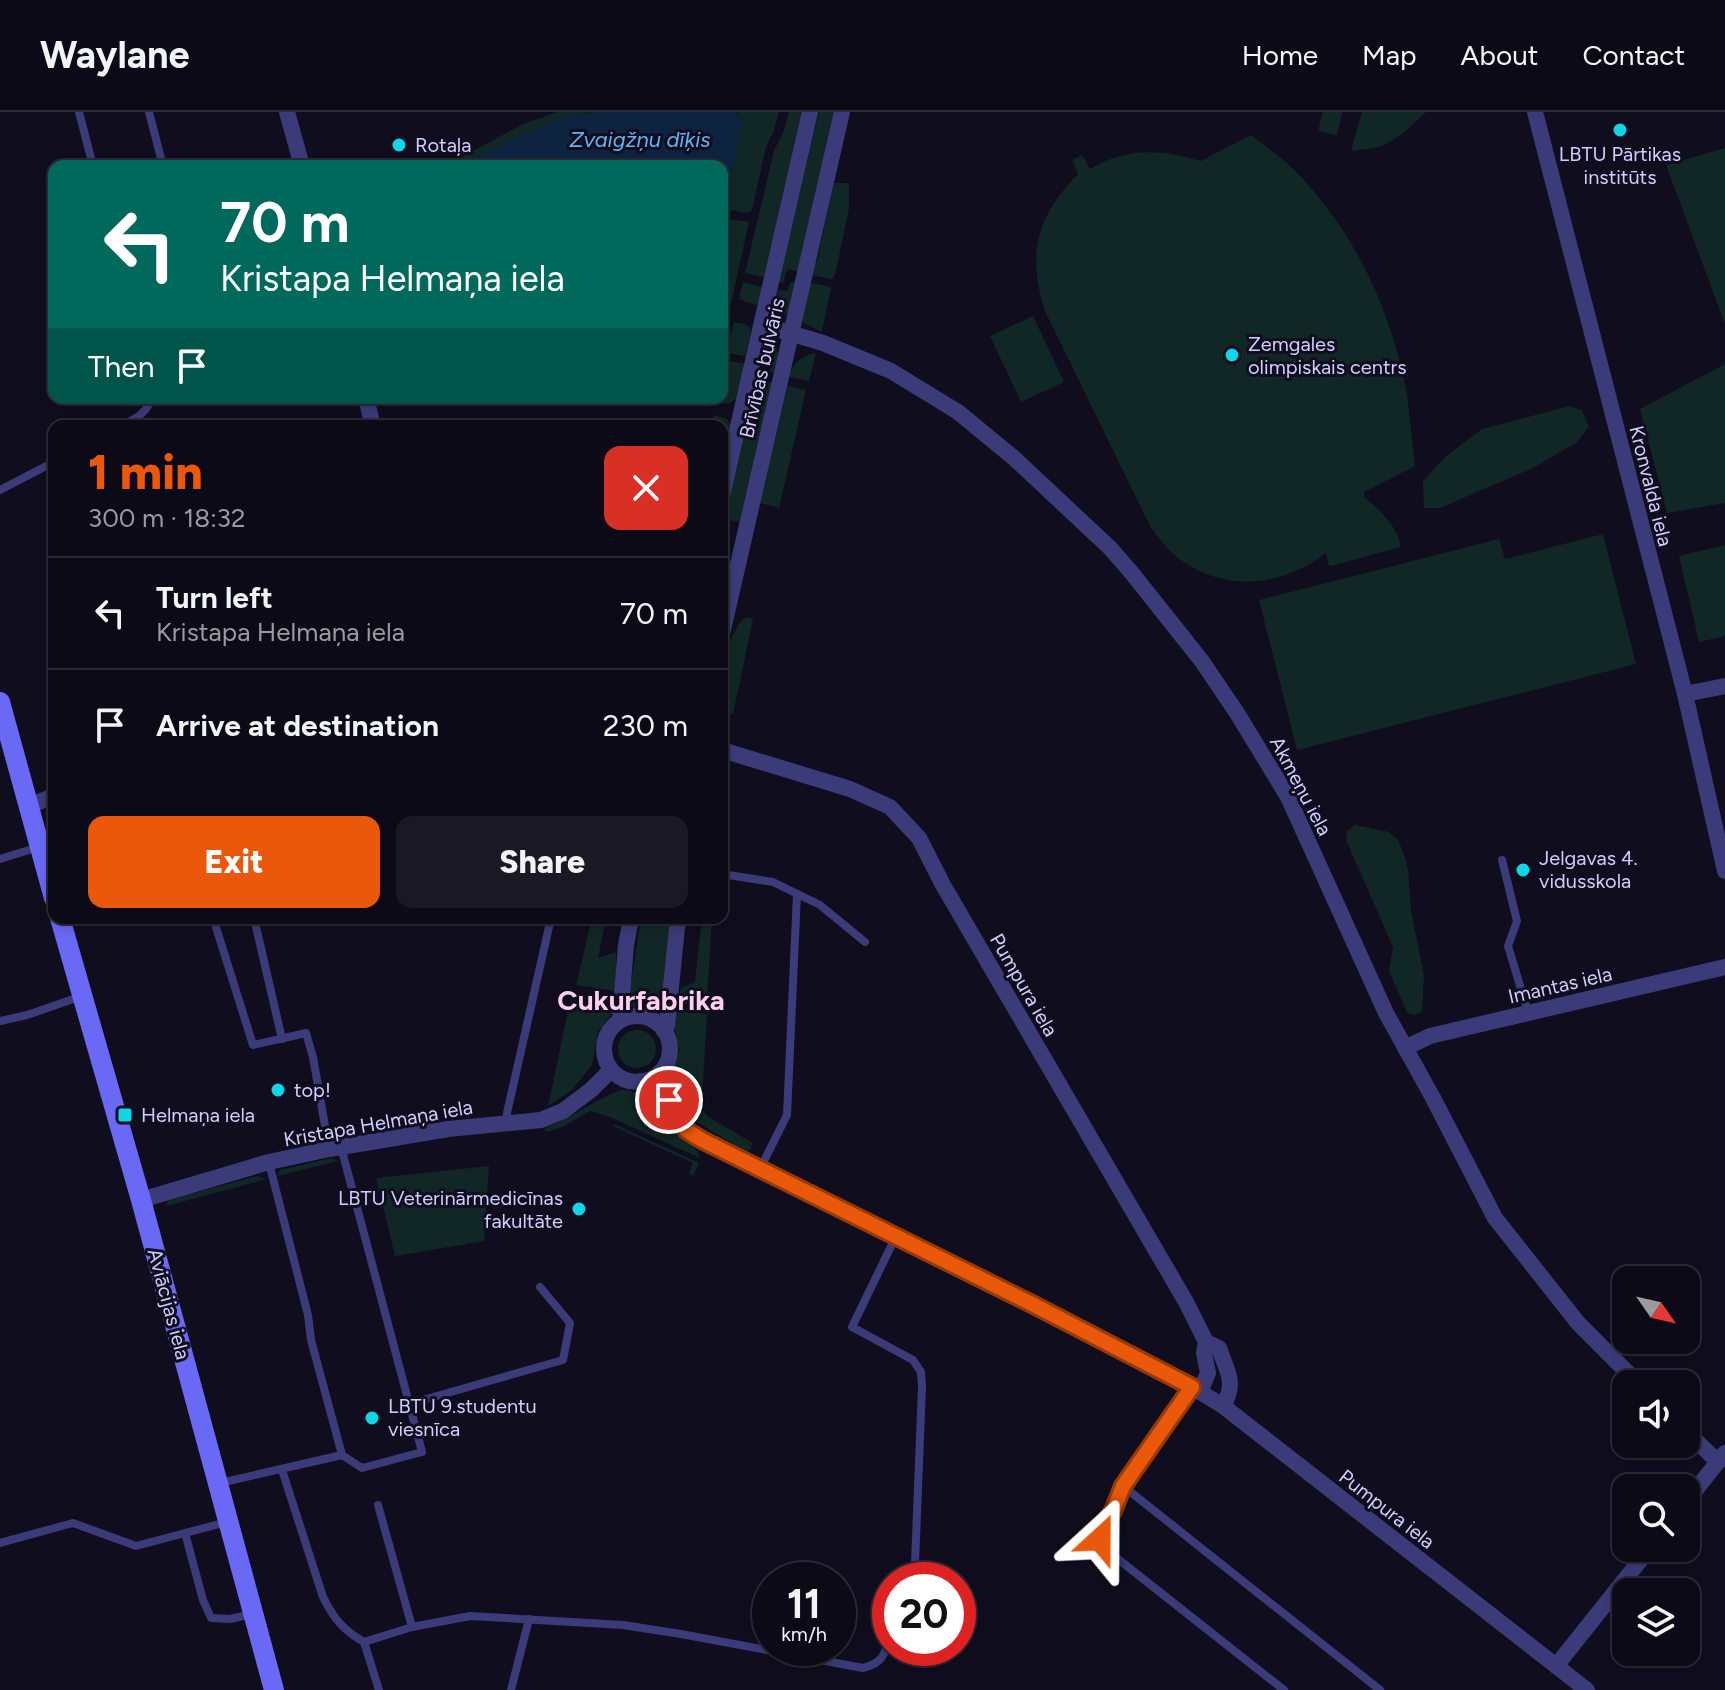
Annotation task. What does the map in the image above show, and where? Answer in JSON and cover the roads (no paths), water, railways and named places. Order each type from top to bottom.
[{"type":"main road","points":[[0,702],[48,876]]},
{"type":"main road","name":"Aviācijas iela","points":[[62,924],[141,1200],[274,1690]]},
{"type":"street","points":[[287,112],[300,160]]},
{"type":"street","name":"Brīvības bulvāris","points":[[728,470],[810,112]]},
{"type":"street","name":"Brīvības bulvāris","points":[[728,607],[842,112]]},
{"type":"street","name":"Kronvalda iela","points":[[1535,112],[1685,694],[1725,871]]},
{"type":"street","name":"Akmeņu iela","points":[[762,325],[854,355],[891,371],[958,412],[1014,458],[1110,548],[1131,572],[1201,660],[1288,797],[1386,1013],[1495,1218],[1578,1323],[1625,1370]]},
{"type":"street","points":[[1685,694],[1725,686]]},
{"type":"street","name":"Pumpura iela","points":[[728,752],[850,789],[890,807],[919,838],[971,934],[1186,1302],[1206,1342],[1204,1353],[1208,1373],[1196,1390]]},
{"type":"street","points":[[29,806],[48,798]]},
{"type":"street","points":[[620,1020],[630,924]]},
{"type":"street","points":[[664,1031],[677,924]]},
{"type":"street","name":"Imantas iela","points":[[1405,1048],[1430,1036],[1725,967]]},
{"type":"street","points":[[632,1016],[644,1017],[656,1022],[664,1031],[669,1045],[668,1060],[651,1079],[630,1081],[611,1070],[604,1049],[611,1028],[620,1020],[632,1016]]},
{"type":"street","name":"Kristapa Helmaņa iela","points":[[141,1200],[290,1153],[448,1129],[541,1120],[563,1111],[611,1070]]},
{"type":"street","points":[[659,1073],[669,1100],[686,1130]]},
{"type":"street","points":[[640,1081],[656,1108],[667,1119],[702,1140],[1099,1338],[1223,1406]]},
{"type":"street","name":"Pumpura iela","points":[[1206,1342],[1219,1348],[1230,1380],[1231,1389],[1223,1406],[1587,1690]]},
{"type":"street","points":[[1700,1442],[1721,1458],[1700,1484]]},
{"type":"street","points":[[1556,1666],[1639,1562]]},
{"type":"lane","points":[[79,112],[91,160]]},
{"type":"lane","points":[[149,112],[161,160]]},
{"type":"lane","points":[[132,420],[142,415],[150,404]]},
{"type":"lane","points":[[0,490],[48,465]]},
{"type":"lane","points":[[0,859],[40,847]]},
{"type":"lane","points":[[1502,860],[1517,921],[1508,946],[1528,1013]]},
{"type":"lane","points":[[728,875],[773,882],[820,905],[865,942]]},
{"type":"lane","points":[[761,1168],[787,1115],[797,894]]},
{"type":"lane","points":[[215,924],[253,1045],[306,1033],[335,1148],[422,1452],[362,1468],[342,1455],[269,1162]]},
{"type":"lane","points":[[255,924],[282,1039]]},
{"type":"lane","points":[[506,1122],[550,924]]},
{"type":"lane","points":[[0,1021],[82,996]]},
{"type":"lane","points":[[896,1236],[852,1327],[913,1360],[921,1372],[915,1562]]},
{"type":"lane","points":[[409,1404],[563,1360],[570,1323],[540,1287]]},
{"type":"lane","points":[[1196,1390],[1123,1486],[1113,1511],[1101,1528],[1100,1539],[1104,1548],[1284,1690]]},
{"type":"lane","points":[[217,1484],[342,1455]]},
{"type":"lane","points":[[282,1470],[323,1597],[333,1616],[348,1633],[364,1642],[379,1690]]},
{"type":"lane","points":[[1123,1486],[1380,1690]]},
{"type":"lane","points":[[378,1505],[412,1627]]},
{"type":"lane","points":[[0,1543],[73,1523],[136,1546],[228,1522]]},
{"type":"lane","points":[[185,1533],[211,1618],[230,1619],[253,1614]]},
{"type":"lane","points":[[364,1642],[412,1627],[470,1616],[623,1625],[863,1668],[872,1666]]},
{"type":"lane","points":[[511,1690],[529,1619]]},
{"type":"water","name":"Zvaigžņu dīķis","points":[[593,112],[735,112],[743,119],[733,170],[728,169],[728,160],[474,160],[543,126]]},
{"type":"place","name":"LBTU Pārtikas institūts","points":[[1620,130]]},
{"type":"place","name":"Rotaļa","points":[[399,145]]},
{"type":"place","name":"Zemgales olimpiskais centrs","points":[[1232,355]]},
{"type":"place","name":"Jelgavas 4. vidusskola","points":[[1523,870]]},
{"type":"place","name":"top!","points":[[278,1090]]},
{"type":"place","name":"Helmaņa iela","points":[[125,1115]]},
{"type":"place","name":"LBTU Veterinārmedicīnas fakultāte","points":[[579,1209]]},
{"type":"place","name":"LBTU 9.studentu viesnīca","points":[[372,1418]]},
{"type":"district","name":"Cukurfabrika","points":[[641,1000]]}]
